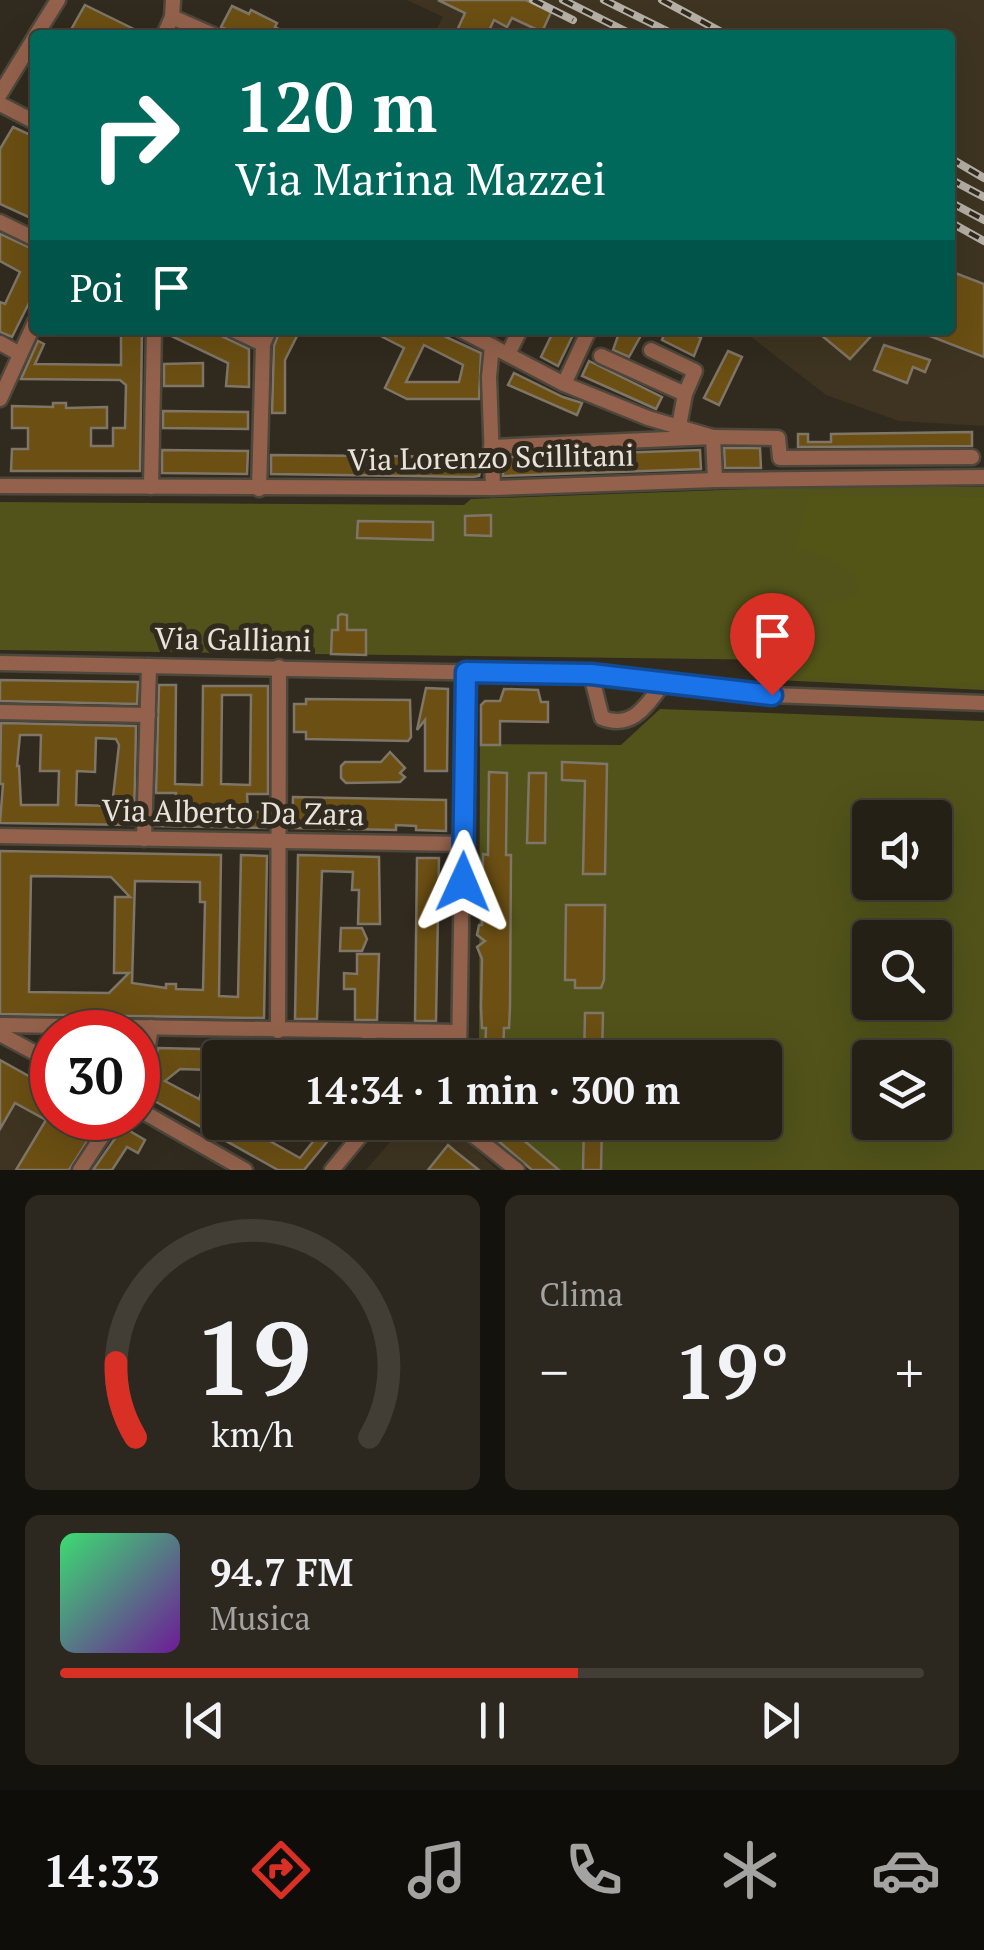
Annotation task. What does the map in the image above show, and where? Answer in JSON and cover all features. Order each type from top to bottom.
[{"type":"street","points":[[40,30],[58,0]]},
{"type":"street","points":[[166,30],[173,0]]},
{"type":"street","points":[[172,17],[202,30]]},
{"type":"street","points":[[0,94],[30,46]]},
{"type":"street","points":[[0,104],[30,119]]},
{"type":"street","points":[[0,222],[30,237]]},
{"type":"street","points":[[0,399],[30,333]]},
{"type":"street","points":[[151,488],[154,335]]},
{"type":"street","points":[[471,335],[564,384],[713,437],[715,480]]},
{"type":"street","points":[[508,354],[518,335]]},
{"type":"street","points":[[564,384],[587,335]]},
{"type":"street","points":[[259,489],[266,337]]},
{"type":"street","points":[[0,344],[20,354]]},
{"type":"street","points":[[492,346],[489,376],[493,488]]},
{"type":"street","points":[[650,350],[695,371],[685,394],[679,426]]},
{"type":"street","points":[[601,356],[685,394]]},
{"type":"street","name":"Via Lorenzo Scillitani","points":[[491,448],[713,437],[778,438],[780,458],[972,457]]},
{"type":"street","name":"Via Lorenzo Scillitani","points":[[0,486],[493,488],[715,480],[984,477]]},
{"type":"street","name":"Via Galliani","points":[[0,663],[591,674],[772,695],[984,704]]},
{"type":"street","points":[[144,839],[149,666]]},
{"type":"street","points":[[278,1031],[279,667]]},
{"type":"street","points":[[458,1040],[466,672]]},
{"type":"street","points":[[591,674],[602,718],[616,724],[636,718],[664,681]]},
{"type":"street","points":[[0,712],[148,715]]},
{"type":"street","name":"Via Alberto Da Zara","points":[[0,836],[464,844]]},
{"type":"street","points":[[0,1025],[30,1026]]},
{"type":"street","points":[[160,1028],[458,1032]]},
{"type":"street","points":[[369,1032],[369,1040]]},
{"type":"street","points":[[0,1034],[30,1050]]},
{"type":"street","points":[[160,1122],[245,1170]]},
{"type":"street","points":[[80,1170],[100,1140]]},
{"type":"street","points":[[332,1170],[356,1140]]},
{"type":"street","points":[[480,1140],[516,1170]]},
{"type":"shaded area","points":[[407,0],[984,0],[984,426],[899,421],[826,395],[748,335],[955,335],[955,30],[436,30],[443,17]]},
{"type":"shaded area","points":[[806,487],[984,487],[984,690],[776,680],[775,660],[0,650],[0,502],[464,505],[471,499]]},
{"type":"shaded area","points":[[808,495],[984,497],[984,684],[801,677],[831,638],[821,603],[853,598],[859,584],[853,572],[819,554],[795,550]]},
{"type":"shaded area","points":[[660,709],[984,721],[984,1170],[530,1170],[494,1140],[782,1140],[782,1040],[479,1040],[480,744],[621,745]]},
{"type":"shaded area","points":[[0,1060],[30,1085],[30,1140],[91,1140],[72,1170],[0,1170]]},
{"type":"shaded area","points":[[392,1140],[465,1140],[497,1170],[366,1170]]},
{"type":"building","points":[[438,0],[526,0],[551,12],[543,30],[512,18],[507,27],[494,20],[489,30],[457,30],[465,13]]},
{"type":"building","points":[[85,5],[136,30],[71,30]]},
{"type":"building","points":[[232,6],[249,14],[251,10],[277,23],[275,27],[281,30],[227,30],[221,27]]},
{"type":"building","points":[[13,127],[30,135],[30,218],[0,204],[0,149]]},
{"type":"building","points":[[0,234],[30,248],[30,301],[12,337],[0,332],[0,302],[5,304],[20,272],[0,261]]},
{"type":"building","points":[[955,273],[984,284],[984,357],[927,335],[955,335]]},
{"type":"building","points":[[121,335],[142,335],[140,471],[11,471],[12,449],[28,449],[28,428],[12,428],[12,406],[53,407],[53,403],[66,403],[66,408],[107,407],[107,428],[91,428],[91,446],[113,446],[113,428],[125,428],[126,385],[120,380],[21,379],[38,341],[44,344],[35,364],[121,365]]},
{"type":"building","points":[[169,335],[220,335],[249,349],[249,387],[226,386],[228,363]]},
{"type":"building","points":[[278,335],[298,335],[285,360],[285,413],[272,413],[274,346]]},
{"type":"building","points":[[379,335],[442,335],[481,353],[479,399],[407,399],[385,388],[404,348]],"holes":[[[424,345],[463,365],[459,382],[406,382]]]},
{"type":"building","points":[[552,335],[573,335],[558,366],[541,357]]},
{"type":"building","points":[[618,335],[641,335],[629,357],[613,350]]},
{"type":"building","points":[[664,335],[701,338],[694,356],[662,340]]},
{"type":"building","points":[[821,335],[872,335],[850,359]]},
{"type":"building","points":[[884,345],[930,360],[925,372],[913,367],[907,383],[874,370]]},
{"type":"building","points":[[728,351],[742,357],[719,405],[704,398]]},
{"type":"building","points":[[589,361],[662,397],[656,409],[582,376]]},
{"type":"building","points":[[203,363],[203,386],[164,386],[164,364]]},
{"type":"building","points":[[514,373],[582,403],[577,415],[508,385]]},
{"type":"building","points":[[163,411],[248,412],[248,429],[163,428]]},
{"type":"building","points":[[972,432],[972,446],[798,447],[798,434],[808,434],[808,442],[831,442],[831,434]]},
{"type":"building","points":[[724,448],[760,448],[761,468],[725,468]]},
{"type":"building","points":[[162,450],[248,451],[247,474],[162,473]]},
{"type":"building","points":[[700,450],[701,469],[503,476],[503,457]]},
{"type":"building","points":[[271,455],[481,457],[481,468],[479,476],[473,477],[271,474]]},
{"type":"building","points":[[491,515],[491,536],[465,535],[465,516]]},
{"type":"building","points":[[358,521],[433,522],[433,540],[357,538]]},
{"type":"building","points":[[341,614],[347,615],[347,630],[366,630],[366,655],[331,654],[332,630],[338,630]]},
{"type":"building","points":[[0,680],[138,682],[137,704],[0,701]]},
{"type":"building","points":[[159,685],[176,685],[175,784],[202,785],[203,686],[268,686],[268,794],[247,794],[248,812],[268,812],[267,828],[155,826],[155,810],[175,810],[176,793],[156,793]],"holes":[[[222,695],[251,695],[250,785],[221,784]]]},
{"type":"building","points":[[426,688],[448,689],[447,771],[425,771],[425,720],[417,730]]},
{"type":"building","points":[[504,689],[538,690],[541,702],[548,702],[548,722],[500,721],[500,745],[481,745],[481,705],[485,701],[500,701]]},
{"type":"building","points":[[306,699],[410,700],[411,737],[408,741],[306,739],[306,732],[294,732],[294,704],[306,704]]},
{"type":"building","points":[[1,723],[136,726],[134,825],[0,823]],"holes":[[[20,735],[41,735],[40,771],[59,771],[58,805],[21,805],[17,766]],[[96,738],[116,739],[119,745],[112,806],[76,805],[77,771],[95,772]]]},
{"type":"building","points":[[390,752],[405,768],[400,773],[405,777],[400,782],[346,783],[341,778],[345,762],[381,762]]},
{"type":"building","points":[[562,762],[607,764],[605,874],[583,874],[585,781],[562,780]]},
{"type":"building","points":[[489,772],[507,773],[510,1007],[509,1028],[504,1028],[504,1040],[486,1040],[486,1028],[482,1028],[482,959],[477,947],[485,941],[477,935],[482,925],[483,854],[488,855]]},
{"type":"building","points":[[529,773],[546,773],[545,843],[527,843]]},
{"type":"building","points":[[293,797],[446,800],[446,831],[396,825],[396,830],[292,828]]},
{"type":"building","points":[[0,851],[221,855],[219,996],[238,997],[241,855],[267,856],[264,1018],[160,1016],[160,1010],[30,1010],[30,1014],[0,1014]],"holes":[[[31,876],[111,877],[130,897],[115,897],[114,973],[129,973],[109,993],[29,992]],[[135,881],[200,882],[200,902],[205,902],[203,990],[176,989],[176,984],[166,984],[166,988],[132,983]]]},
{"type":"building","points":[[298,855],[379,857],[380,924],[358,924],[359,890],[352,890],[353,872],[322,871],[317,1019],[295,1019]]},
{"type":"building","points":[[417,858],[439,858],[436,1021],[415,1021]]},
{"type":"building","points":[[566,905],[605,905],[601,988],[575,988],[575,980],[565,980]]},
{"type":"building","points":[[341,928],[362,928],[367,939],[362,951],[340,951]]},
{"type":"building","points":[[357,954],[379,954],[377,1020],[355,1020],[355,989],[344,989],[344,973],[357,974]]},
{"type":"building","points":[[585,1013],[603,1013],[602,1040],[584,1040]]},
{"type":"building","points":[[160,1048],[202,1049],[202,1070],[180,1069],[165,1081],[199,1099],[202,1090],[202,1128],[160,1104]]},
{"type":"building","points":[[0,1060],[30,1077],[30,1111],[15,1103],[0,1129]]},
{"type":"building","points":[[34,1140],[88,1140],[69,1170],[16,1170]]},
{"type":"building","points":[[114,1140],[145,1140],[138,1153],[127,1147],[112,1170],[93,1170]]},
{"type":"building","points":[[224,1140],[268,1140],[300,1158],[314,1140],[329,1140],[304,1170],[278,1170]]},
{"type":"building","points":[[497,1140],[524,1140],[559,1170],[532,1170]]},
{"type":"building","points":[[584,1140],[602,1140],[601,1170],[583,1170]]},
{"type":"building","points":[[448,1145],[455,1151],[479,1170],[428,1170]]},
{"type":"railway","points":[[533,0],[573,20]]},
{"type":"railway","points":[[563,0],[623,30]]},
{"type":"railway","points":[[604,0],[665,30]]},
{"type":"railway","points":[[662,0],[718,30]]},
{"type":"railway","points":[[955,161],[984,178]]},
{"type":"railway","points":[[955,182],[984,197]]},
{"type":"railway","points":[[955,205],[984,220]]},
{"type":"railway","points":[[955,225],[984,241]]},
{"type":"route","points":[[463,882],[466,672],[591,674],[772,695]]}]
